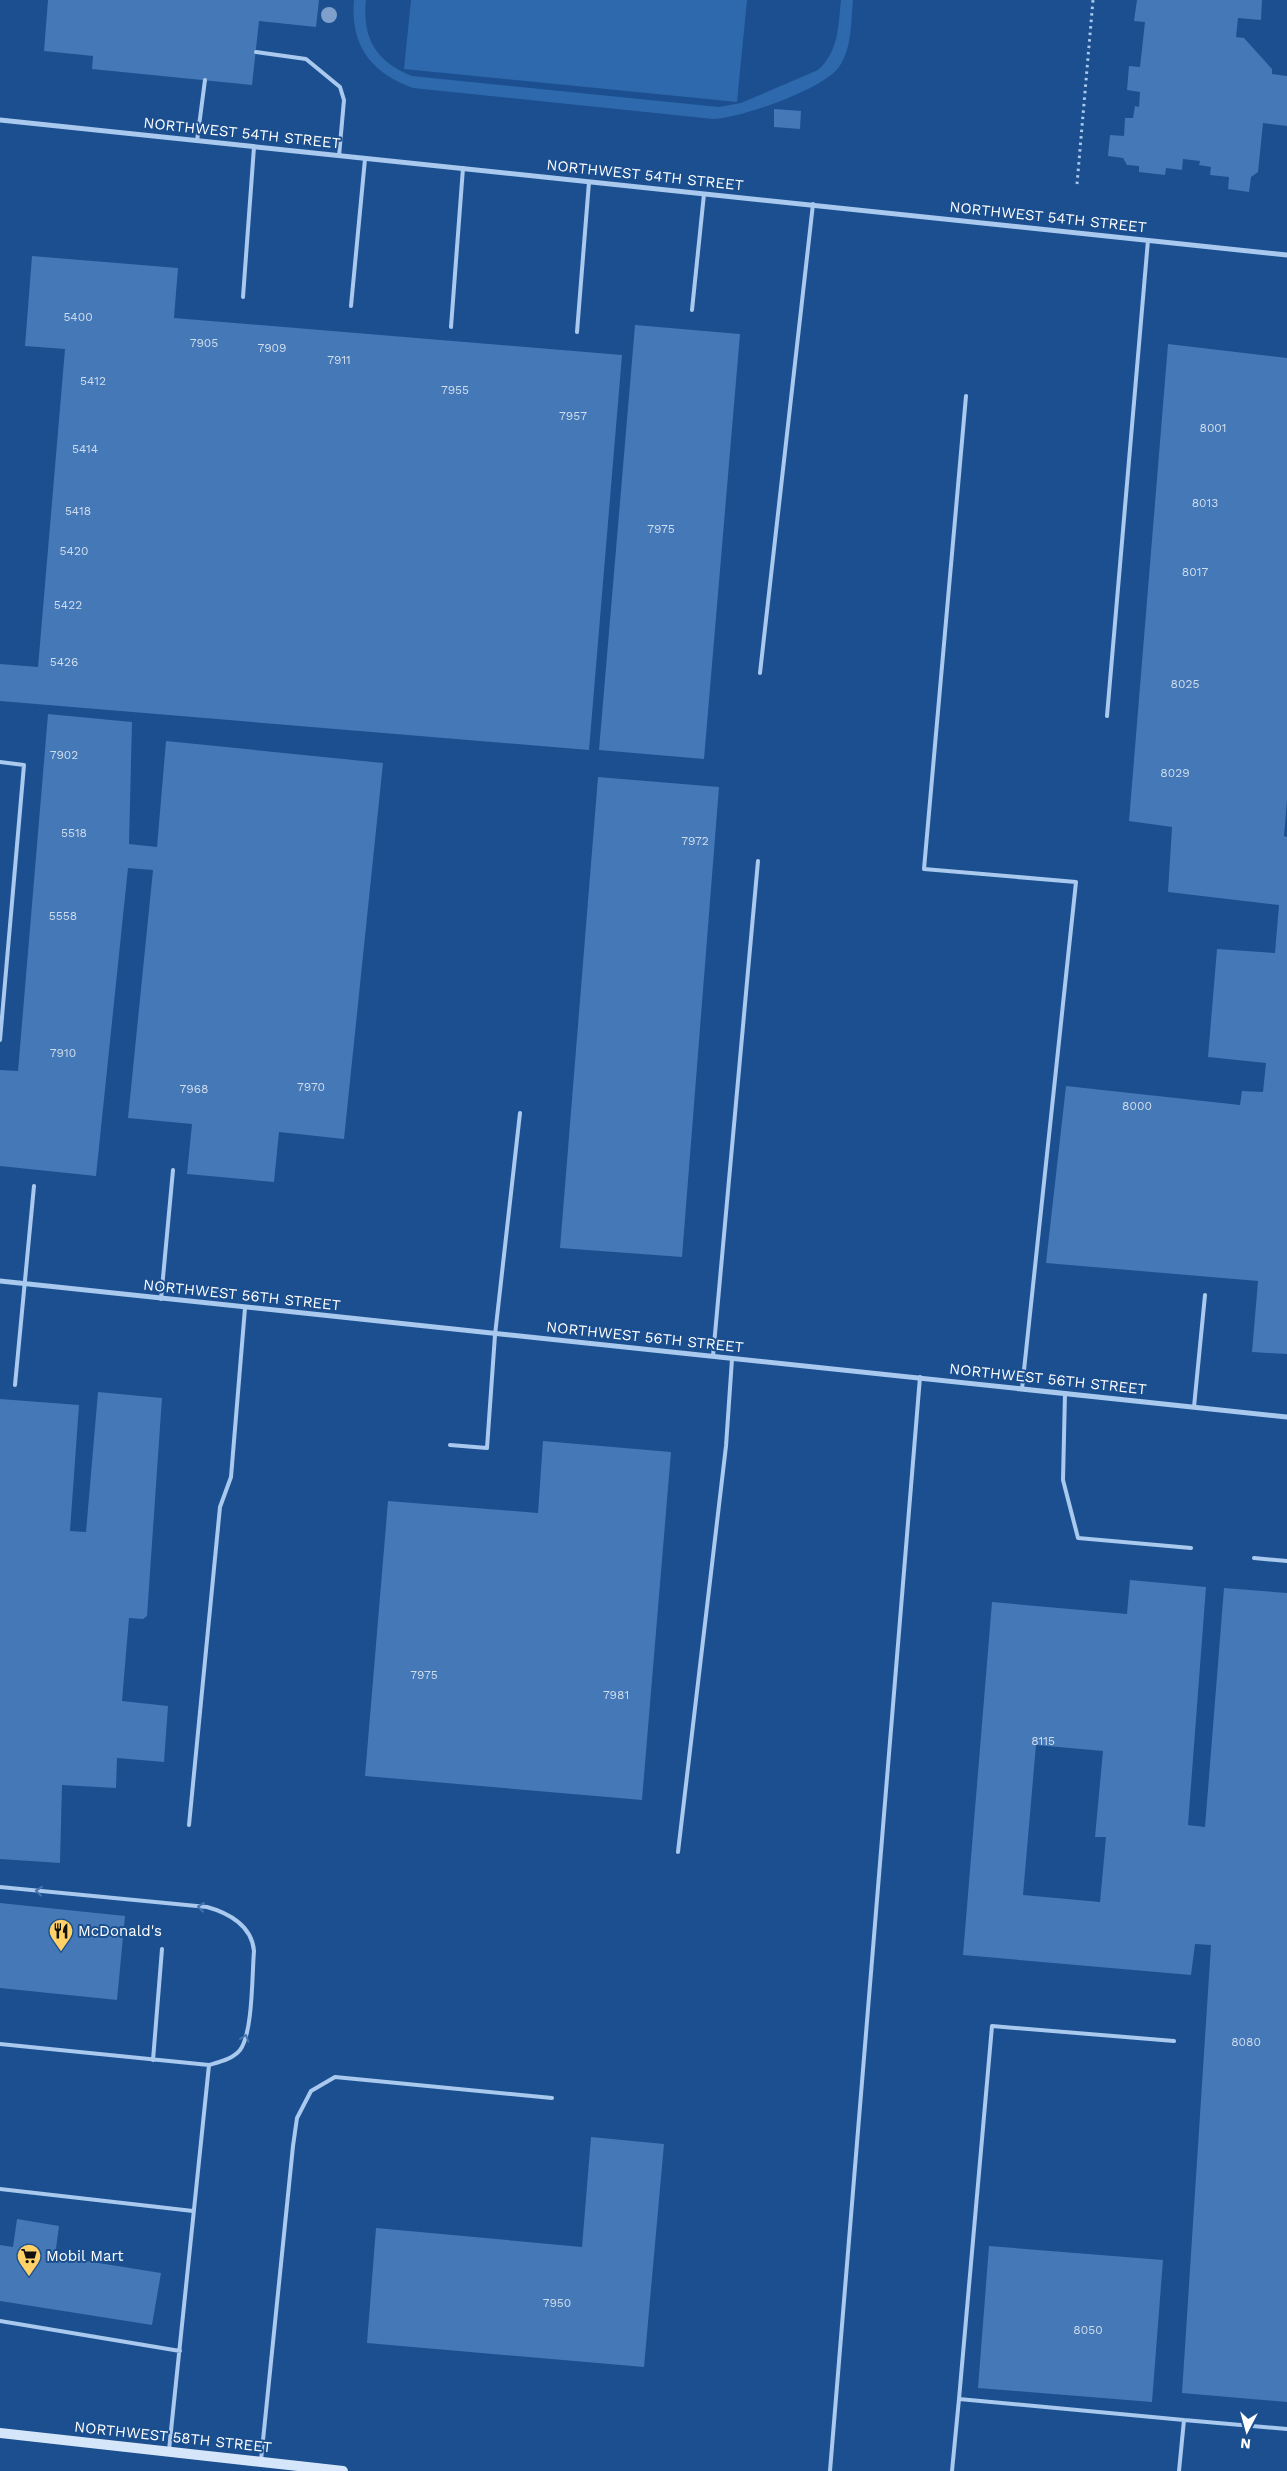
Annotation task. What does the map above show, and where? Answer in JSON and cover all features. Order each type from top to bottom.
[{"type":"main road","name":"NORTHWEST 58TH STREET","points":[[0,2433],[343,2471]]},
{"type":"street","name":"NORTHWEST 54TH STREET","points":[[0,120],[1287,255]]},
{"type":"street","name":"NORTHWEST 56TH STREET","points":[[0,1281],[495,1335],[920,1377],[1287,1417]]},
{"type":"lane","points":[[256,52],[306,59],[340,86],[344,100],[339,156]]},
{"type":"lane","points":[[197,141],[205,80]]},
{"type":"lane","points":[[243,297],[254,147]]},
{"type":"lane","points":[[351,306],[365,159]]},
{"type":"lane","points":[[450,327],[463,168]]},
{"type":"lane","points":[[577,332],[589,182]]},
{"type":"lane","points":[[692,310],[704,194]]},
{"type":"lane","points":[[760,673],[813,204]]},
{"type":"lane","points":[[1107,716],[1148,240]]},
{"type":"lane","points":[[966,396],[924,869],[1076,882],[1022,1389]]},
{"type":"lane","points":[[0,762],[24,765],[0,1040]]},
{"type":"lane","points":[[713,1356],[758,861]]},
{"type":"lane","points":[[450,1444],[487,1448],[495,1335],[520,1113]]},
{"type":"lane","points":[[162,1299],[173,1170]]},
{"type":"lane","points":[[15,1385],[34,1186]]},
{"type":"lane","points":[[1194,1407],[1205,1294]]},
{"type":"lane","points":[[189,1825],[220,1507],[231,1477],[245,1308]]},
{"type":"lane","points":[[678,1852],[726,1446],[732,1359]]},
{"type":"lane","points":[[830,2471],[920,1377]]},
{"type":"lane","points":[[1065,1393],[1063,1480],[1078,1538],[1191,1548]]},
{"type":"lane","points":[[1254,1558],[1287,1561]]},
{"type":"lane","points":[[0,1887],[207,1907],[218,1910],[241,1924],[253,1942],[254,1951],[248,2028],[244,2044],[236,2054],[209,2065],[0,2044]]},
{"type":"lane","points":[[153,2060],[162,1949]]},
{"type":"lane","points":[[952,2471],[992,2026],[1174,2041]]},
{"type":"lane","points":[[168,2452],[180,2351],[192,2211],[209,2065]]},
{"type":"lane","points":[[261,2462],[293,2146],[298,2118],[311,2091],[335,2077],[552,2098]]},
{"type":"lane","points":[[0,2189],[192,2211]]},
{"type":"lane","points":[[0,2321],[180,2351]]},
{"type":"lane","points":[[959,2399],[1287,2429]]},
{"type":"lane","points":[[1179,2471],[1184,2420]]},
{"type":"path","points":[[1078,184],[1093,0]]},
{"type":"shaded area","points":[[354,0],[366,0],[366,26],[374,47],[389,64],[412,76],[719,107],[741,103],[818,70],[825,63],[834,47],[841,0],[853,0],[849,44],[839,67],[830,76],[780,101],[742,114],[713,119],[413,88],[398,82],[386,74],[366,55],[356,31]]},
{"type":"shaded area","points":[[411,0],[747,0],[737,102],[404,69]]},
{"type":"building","points":[[48,0],[319,0],[316,27],[259,21],[252,85],[92,69],[93,56],[44,51]]},
{"type":"building","points":[[1137,0],[1262,0],[1261,20],[1238,18],[1236,37],[1244,38],[1272,69],[1272,74],[1287,76],[1287,126],[1263,123],[1258,172],[1251,177],[1249,192],[1228,189],[1229,177],[1210,175],[1211,167],[1199,165],[1200,161],[1183,159],[1182,170],[1166,168],[1165,175],[1139,172],[1139,166],[1127,165],[1123,158],[1108,156],[1110,135],[1124,136],[1125,118],[1133,118],[1135,106],[1139,107],[1140,92],[1127,90],[1129,66],[1140,67],[1145,22],[1134,21]]},
{"type":"building","points":[[774,109],[801,111],[800,129],[774,127]]},
{"type":"building","points":[[32,256],[178,268],[174,318],[622,355],[589,750],[0,701],[0,664],[38,667],[65,349],[25,346]]},
{"type":"building","points":[[635,325],[740,334],[704,759],[599,750]]},
{"type":"building","points":[[1168,344],[1287,358],[1287,800],[1284,836],[1287,837],[1287,1354],[1252,1352],[1258,1281],[1046,1263],[1066,1086],[1240,1105],[1242,1091],[1263,1092],[1266,1063],[1208,1057],[1217,949],[1275,953],[1279,905],[1168,892],[1172,827],[1129,821]]},
{"type":"building","points":[[48,714],[132,722],[129,844],[157,847],[166,741],[383,763],[344,1139],[279,1132],[274,1182],[187,1174],[192,1124],[128,1118],[153,870],[128,868],[96,1176],[0,1166],[0,1070],[18,1071]]},
{"type":"building","points":[[598,777],[719,787],[682,1257],[560,1248]]},
{"type":"building","points":[[98,1392],[162,1398],[147,1616],[143,1619],[129,1618],[122,1701],[168,1706],[164,1762],[117,1758],[116,1788],[62,1785],[60,1863],[0,1859],[0,1399],[79,1405],[70,1531],[86,1532]]},
{"type":"building","points":[[543,1441],[671,1452],[642,1800],[365,1776],[388,1501],[538,1513]]},
{"type":"building","points":[[1130,1580],[1206,1587],[1188,1825],[1205,1827],[1224,1588],[1287,1593],[1287,2402],[1182,2393],[1211,1945],[1195,1944],[1191,1975],[963,1955],[992,1602],[1127,1614]],"holes":[[[1036,1745],[1103,1751],[1095,1837],[1106,1837],[1100,1902],[1023,1895]]]},
{"type":"building","name":"McDonald's","points":[[0,1903],[125,1916],[117,2000],[0,1988]]},
{"type":"building","points":[[591,2137],[664,2144],[644,2367],[367,2343],[376,2228],[582,2247]]},
{"type":"building","points":[[17,2219],[59,2226],[55,2256],[161,2273],[152,2325],[0,2301],[0,2245],[13,2247]]},
{"type":"building","points":[[989,2246],[1163,2260],[1152,2402],[978,2388]]},
{"type":"place","name":"McDonald's","points":[[61,1952]]},
{"type":"place","name":"Mobil Mart","points":[[29,2277]]}]
